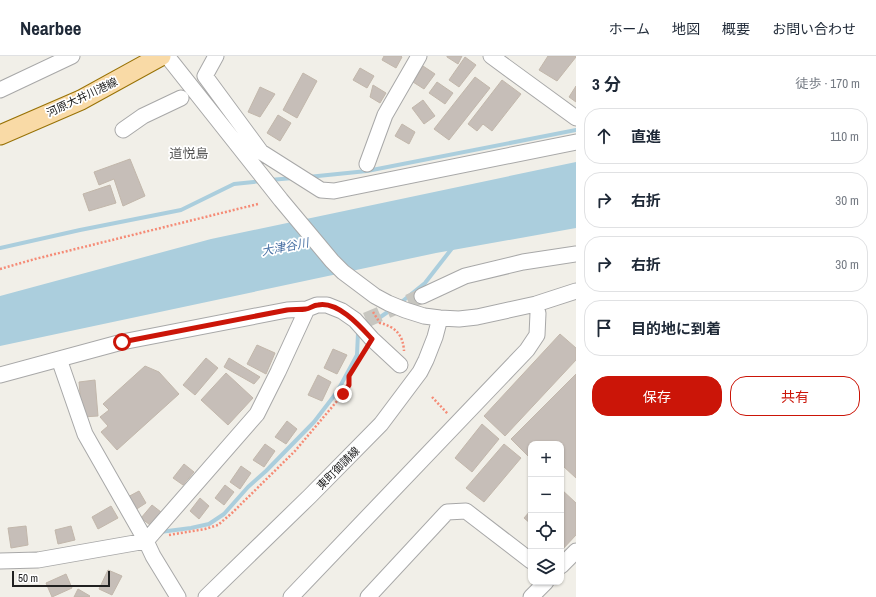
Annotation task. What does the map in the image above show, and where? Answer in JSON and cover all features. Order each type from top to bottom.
[{"type":"main road","name":"河原大井川港線","points":[[0,135],[81,100],[161,56]]},
{"type":"street","points":[[0,90],[72,56]]},
{"type":"street","points":[[167,56],[332,261],[343,272],[375,296],[405,310],[424,316],[459,319],[477,317],[536,304],[576,291]]},
{"type":"street","points":[[216,56],[205,76],[261,152],[321,190],[334,191],[576,142]]},
{"type":"street","points":[[367,164],[385,115],[419,56]]},
{"type":"street","points":[[491,56],[576,118]]},
{"type":"street","points":[[123,130],[143,116],[181,98]]},
{"type":"street","points":[[422,296],[465,276],[523,262],[576,254]]},
{"type":"street","points":[[0,375],[130,341],[287,310],[307,309],[318,305],[327,305],[362,321],[372,339],[400,365]]},
{"type":"street","points":[[3,563],[38,560],[146,541],[257,414],[307,309]]},
{"type":"street","points":[[291,597],[527,350],[537,335],[538,313]]},
{"type":"street","name":"東町御請線","points":[[206,597],[382,424],[420,372],[435,337],[440,318]]},
{"type":"street","points":[[59,359],[85,434],[153,556],[178,597]]},
{"type":"street","points":[[368,597],[447,512],[466,510],[528,559]]},
{"type":"street","points":[[564,563],[576,551]]},
{"type":"street","points":[[531,597],[543,585]]},
{"type":"path","points":[[0,269],[258,204]]},
{"type":"path","points":[[146,541],[218,525],[232,513],[295,451],[343,394],[349,385],[349,376],[372,339]]},
{"type":"path","points":[[432,397],[457,423]]},
{"type":"water","name":"大津谷川","points":[[576,162],[576,228],[436,253],[0,346],[0,296],[211,239]]},
{"type":"building","points":[[384,56],[402,57],[396,68],[382,60]]},
{"type":"building","points":[[447,56],[462,56],[458,64]]},
{"type":"building","points":[[548,56],[576,57],[557,81],[539,70]]},
{"type":"building","points":[[465,57],[476,65],[459,87],[449,80]]},
{"type":"building","points":[[423,66],[435,74],[424,89],[413,82]]},
{"type":"building","points":[[360,68],[374,76],[367,88],[353,80]]},
{"type":"building","points":[[303,73],[317,81],[297,118],[283,110]]},
{"type":"building","points":[[475,77],[490,88],[449,140],[434,129]]},
{"type":"building","points":[[502,80],[521,94],[492,131],[483,124],[477,131],[468,124]]},
{"type":"building","points":[[437,82],[453,93],[445,104],[429,93]]},
{"type":"building","points":[[373,85],[386,93],[380,103],[370,97]]},
{"type":"building","points":[[576,86],[576,102],[569,97]]},
{"type":"building","points":[[260,87],[275,94],[260,117],[248,112]]},
{"type":"building","points":[[423,100],[435,116],[424,124],[412,108]]},
{"type":"building","points":[[278,115],[291,123],[280,141],[267,133]]},
{"type":"building","points":[[402,124],[415,132],[409,144],[395,136]]},
{"type":"building","points":[[130,159],[145,196],[123,206],[114,179],[99,185],[94,172]]},
{"type":"building","points":[[110,185],[116,203],[89,211],[83,194]]},
{"type":"building","points":[[560,334],[576,348],[576,360],[505,436],[484,416]]},
{"type":"building","points":[[257,345],[275,353],[266,374],[247,364]]},
{"type":"building","points":[[333,349],[347,355],[337,374],[324,368]]},
{"type":"building","points":[[206,358],[218,368],[195,395],[183,385]]},
{"type":"building","points":[[229,358],[260,377],[254,384],[224,367]]},
{"type":"building","points":[[145,366],[159,372],[179,394],[117,450],[101,432],[108,426],[100,417],[109,410],[103,404]]},
{"type":"building","points":[[226,373],[253,398],[228,425],[201,400]]},
{"type":"building","points":[[576,374],[576,478],[564,467],[564,441],[528,441],[528,456],[511,439]]},
{"type":"building","points":[[318,375],[331,382],[322,401],[308,395]]},
{"type":"building","points":[[95,380],[98,416],[82,417],[79,382]]},
{"type":"building","points":[[287,421],[297,429],[286,444],[275,437]]},
{"type":"building","points":[[482,424],[499,439],[472,472],[455,458]]},
{"type":"building","points":[[265,444],[275,451],[264,467],[253,460]]},
{"type":"building","points":[[504,444],[521,458],[484,502],[466,488]]},
{"type":"building","points":[[184,464],[194,472],[183,485],[173,478]]},
{"type":"building","points":[[241,466],[251,473],[240,489],[230,482]]},
{"type":"building","points":[[225,485],[234,492],[224,505],[215,498]]},
{"type":"building","points":[[139,491],[146,503],[132,512],[124,499]]},
{"type":"building","points":[[564,492],[576,503],[576,535],[564,548]]},
{"type":"building","points":[[200,498],[209,506],[199,519],[190,511]]},
{"type":"building","points":[[152,505],[161,512],[150,525],[141,518]]},
{"type":"building","points":[[111,506],[118,518],[98,529],[92,517]]},
{"type":"building","points":[[528,513],[528,521],[524,518]]},
{"type":"building","points":[[26,526],[28,545],[11,548],[8,528]]},
{"type":"building","points":[[71,526],[75,540],[58,544],[55,530]]},
{"type":"building","points":[[108,570],[122,576],[112,595],[99,589]]},
{"type":"building","points":[[66,574],[72,588],[52,597],[46,583]]},
{"type":"building","points":[[78,589],[90,596],[74,597]]},
{"type":"waterway","points":[[308,177],[367,171],[576,130]]},
{"type":"waterway","points":[[270,180],[293,178]]},
{"type":"waterway","points":[[0,248],[181,210],[234,184],[262,181]]},
{"type":"waterway","points":[[399,304],[425,283],[453,247]]},
{"type":"waterway","points":[[366,327],[392,309]]},
{"type":"waterway","points":[[160,532],[209,524],[224,514],[248,487],[266,471],[314,422],[337,392],[357,355],[358,333],[361,331]]},
{"type":"tunnel","points":[[366,320],[422,296]]},
{"type":"district","name":"道悦島","points":[[189,153]]},
{"type":"route","points":[[122,342],[287,310],[307,309],[318,305],[327,305],[342,311],[355,320],[372,339],[349,376],[349,385],[343,394]]}]
